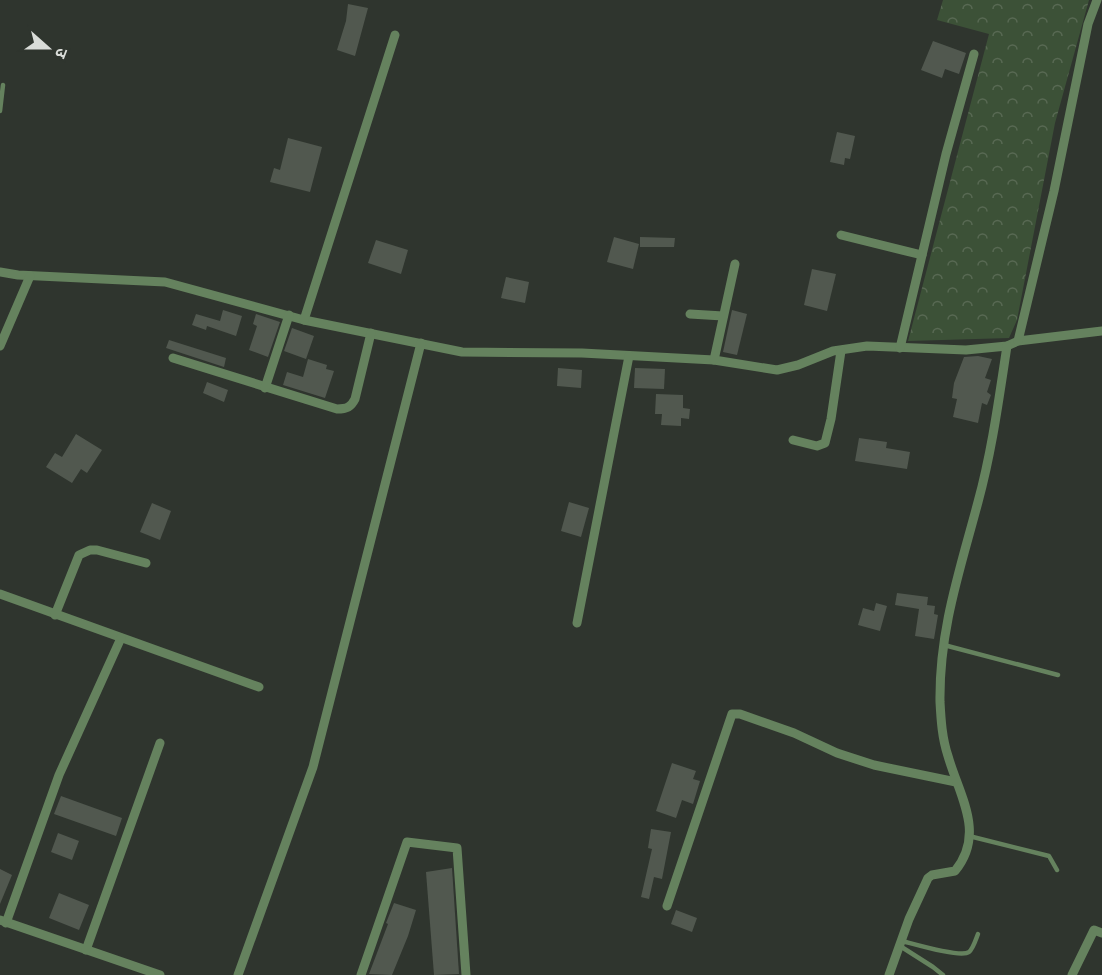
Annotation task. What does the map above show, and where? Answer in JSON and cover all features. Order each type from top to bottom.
[{"type":"street","points":[[1018,341],[1054,191],[1079,68],[1097,7]]},
{"type":"street","points":[[304,320],[395,35]]},
{"type":"street","points":[[900,348],[946,154],[975,54]]},
{"type":"street","points":[[841,235],[922,255]]},
{"type":"street","points":[[714,360],[735,264]]},
{"type":"street","points":[[0,272],[30,276],[165,282],[304,320],[462,352],[714,360],[777,369],[798,365],[833,351],[867,346],[966,350],[1008,346],[1018,341],[1102,331]]},
{"type":"street","points":[[0,346],[30,276]]},
{"type":"street","points":[[690,314],[723,316]]},
{"type":"street","points":[[265,388],[289,315]]},
{"type":"street","points":[[172,358],[265,388],[337,409],[345,409],[351,406],[355,399],[371,333]]},
{"type":"street","points":[[238,975],[313,767],[421,343]]},
{"type":"street","points":[[889,975],[909,919],[928,878],[955,871],[961,864],[969,836],[968,810],[956,782],[942,733],[940,700],[944,645],[949,605],[979,501],[1008,346]]},
{"type":"street","points":[[793,440],[817,446],[825,442],[831,419],[841,351]]},
{"type":"street","points":[[577,623],[629,356]]},
{"type":"street","points":[[55,615],[79,555],[90,550],[97,550],[146,563]]},
{"type":"street","points":[[0,594],[259,687]]},
{"type":"street","points":[[121,638],[59,775],[3,922],[160,975]]},
{"type":"street","points":[[668,906],[732,714],[740,714],[794,733],[837,753],[874,765],[956,782]]},
{"type":"street","points":[[86,950],[160,743]]},
{"type":"street","points":[[361,975],[407,842],[457,848],[466,975]]},
{"type":"street","points":[[1072,975],[1094,930],[1102,933]]},
{"type":"lane","points":[[0,111],[3,85]]},
{"type":"lane","points":[[944,645],[1058,675]]},
{"type":"lane","points":[[969,836],[1049,856],[1057,870]]},
{"type":"lane","points":[[901,944],[966,953],[971,950],[978,934]]},
{"type":"lane","points":[[901,944],[943,975]]},
{"type":"green space","points":[[943,0],[1089,0],[1055,123],[1017,320],[1009,338],[908,341],[989,34],[937,20]]},
{"type":"building","points":[[348,4],[368,8],[355,56],[337,50],[346,21]]},
{"type":"building","points":[[933,41],[966,53],[959,74],[945,69],[942,78],[921,70]]},
{"type":"building","points":[[837,132],[855,136],[850,159],[845,158],[844,165],[830,162]]},
{"type":"building","points":[[288,138],[322,147],[310,192],[270,182],[274,168],[280,170]]},
{"type":"building","points":[[614,237],[639,244],[633,269],[607,262]]},
{"type":"building","points":[[640,237],[675,238],[674,247],[640,247]]},
{"type":"building","points":[[376,240],[408,250],[401,274],[368,263]]},
{"type":"building","points":[[812,269],[836,274],[827,311],[804,305]]},
{"type":"building","points":[[506,277],[529,282],[525,303],[501,298]]},
{"type":"building","points":[[223,310],[242,316],[236,336],[207,326],[206,330],[192,325],[196,314],[220,321]]},
{"type":"building","points":[[732,310],[747,314],[737,355],[723,352]]},
{"type":"building","points":[[256,314],[280,322],[268,357],[249,350],[257,326],[253,324]]},
{"type":"building","points":[[292,328],[314,336],[306,359],[284,351]]},
{"type":"building","points":[[169,340],[226,358],[224,367],[166,348]]},
{"type":"building","points":[[978,356],[992,359],[985,378],[991,380],[987,392],[991,395],[987,405],[982,403],[978,423],[953,417],[957,399],[952,398],[954,383],[964,357]]},
{"type":"building","points":[[308,359],[327,365],[326,369],[334,371],[325,398],[283,385],[287,372],[303,377]]},
{"type":"building","points":[[558,368],[582,370],[581,388],[557,386]]},
{"type":"building","points":[[635,368],[665,369],[664,389],[634,388]]},
{"type":"building","points":[[207,382],[228,390],[224,402],[203,393]]},
{"type":"building","points":[[656,394],[683,395],[683,408],[690,409],[689,419],[681,418],[681,426],[661,425],[662,414],[655,414]]},
{"type":"building","points":[[76,434],[102,450],[87,473],[81,469],[72,483],[46,467],[55,453],[62,457]]},
{"type":"building","points":[[859,438],[887,442],[886,448],[910,452],[907,469],[855,461]]},
{"type":"building","points":[[569,502],[589,508],[581,537],[561,531]]},
{"type":"building","points":[[152,503],[171,511],[160,540],[140,532]]},
{"type":"building","points":[[897,593],[928,597],[927,605],[935,606],[934,614],[938,615],[934,639],[915,636],[919,609],[895,605]]},
{"type":"building","points":[[876,603],[887,606],[880,631],[858,625],[863,608],[874,611]]},
{"type":"building","points":[[672,763],[696,771],[693,779],[700,781],[693,804],[682,800],[676,818],[656,811]]},
{"type":"building","points":[[61,796],[122,818],[116,836],[54,814]]},
{"type":"building","points":[[651,829],[671,832],[662,879],[654,877],[649,899],[641,897],[652,849],[648,848]]},
{"type":"building","points":[[58,833],[79,841],[72,860],[51,852]]},
{"type":"building","points":[[452,868],[459,974],[434,975],[426,872]]},
{"type":"building","points":[[0,869],[12,875],[0,904]]},
{"type":"building","points":[[59,893],[89,905],[79,930],[49,918]]},
{"type":"building","points":[[394,903],[416,910],[408,936],[392,975],[369,974],[388,924],[386,923]]},
{"type":"building","points":[[676,910],[697,918],[692,932],[671,924]]}]
